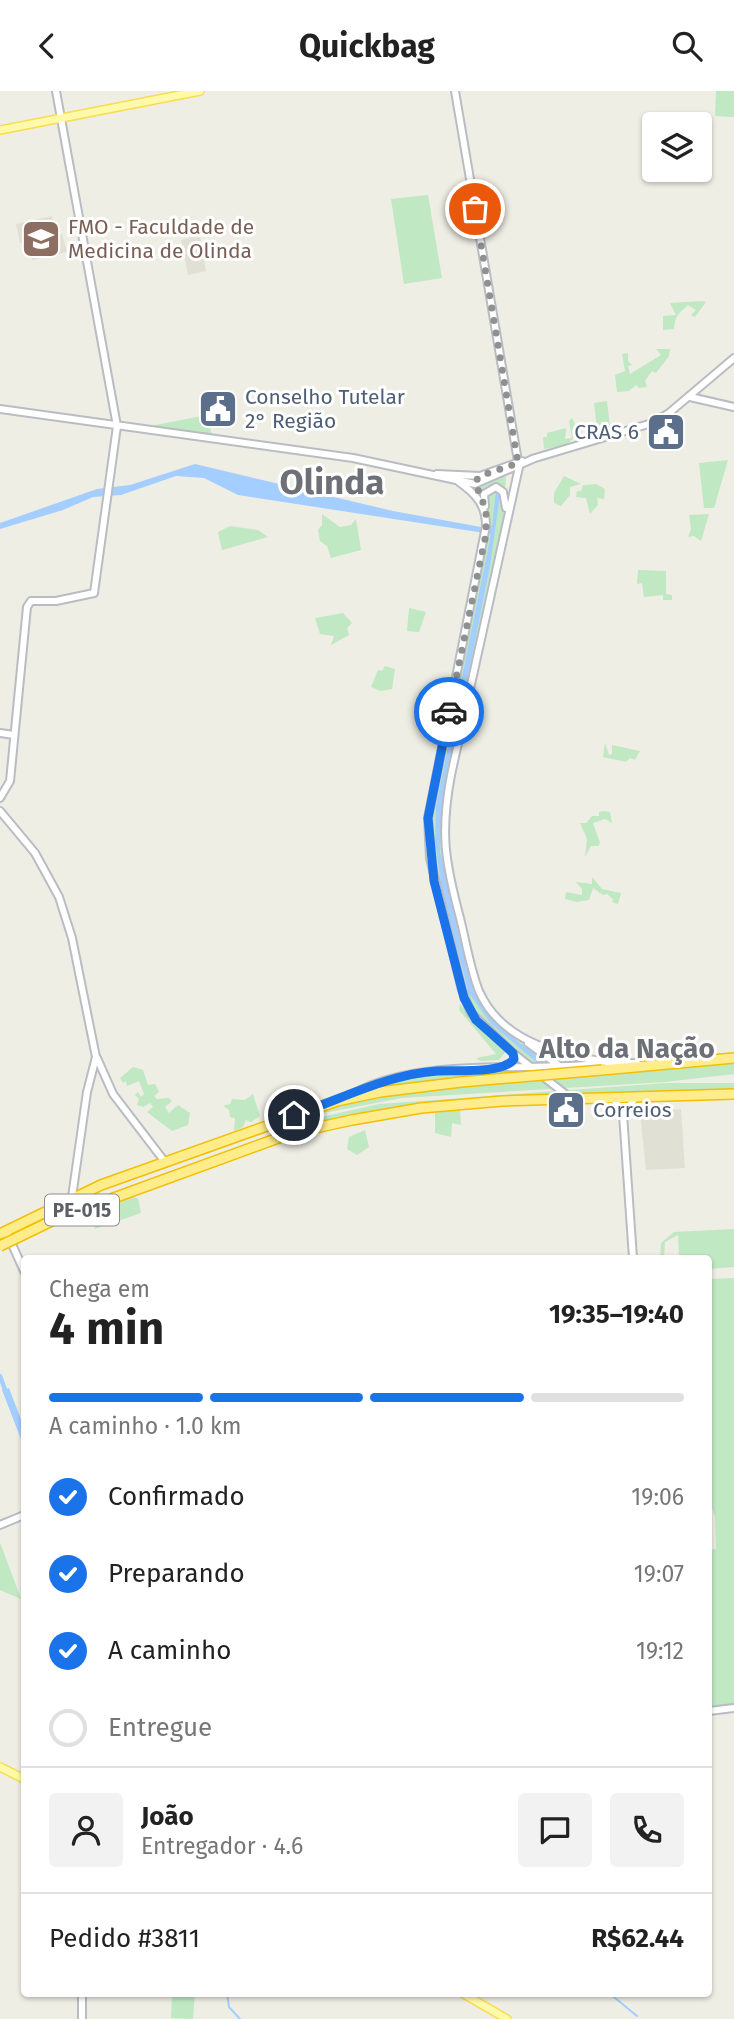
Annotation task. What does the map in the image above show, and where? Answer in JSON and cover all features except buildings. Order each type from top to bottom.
[{"type":"highway","name":"PE-015","points":[[3,1232],[72,1197],[347,1098],[461,1082],[734,1058]]},
{"type":"highway","name":"PE-015","points":[[0,1249],[77,1212],[161,1179],[292,1133],[327,1125],[434,1107],[734,1094]]},
{"type":"highway","name":"PE-015","points":[[0,1249],[99,1198],[161,1179]]},
{"type":"main road","points":[[0,798],[10,781],[25,613],[30,602],[53,601],[94,593],[111,486],[117,426],[56,91]]},
{"type":"main road","points":[[0,130],[200,91]]},
{"type":"main road","points":[[454,91],[519,465],[457,741],[443,825],[444,857],[469,987],[523,1037],[560,1066]]},
{"type":"main road","points":[[0,409],[353,458],[475,484],[535,459],[653,423],[690,397],[734,358]]},
{"type":"main road","points":[[690,397],[734,407]]},
{"type":"main road","points":[[432,474],[480,476],[519,465]]},
{"type":"main road","points":[[475,484],[480,476]]},
{"type":"main road","points":[[459,482],[481,501]]},
{"type":"main road","points":[[475,484],[486,510]]},
{"type":"main road","points":[[505,521],[506,501],[500,489],[491,488],[485,492],[486,530],[428,818],[434,881],[463,965],[476,1020],[513,1053],[574,1100]]},
{"type":"main road","points":[[0,733],[14,734]]},
{"type":"main road","points":[[0,811],[36,853],[59,897],[72,938],[96,1057],[113,1094],[165,1162]]},
{"type":"main road","points":[[523,1037],[560,1055],[615,1063]]},
{"type":"main road","points":[[502,1067],[513,1061],[513,1053]]},
{"type":"main road","points":[[72,1197],[87,1092],[96,1057]]},
{"type":"main road","points":[[347,1098],[360,1090],[412,1075],[502,1067],[666,1064]]},
{"type":"main road","points":[[546,1079],[544,1074],[549,1067]]},
{"type":"main road","points":[[623,1114],[636,1097]]},
{"type":"main road","points":[[614,1099],[623,1114],[633,1255]]},
{"type":"main road","points":[[3,1232],[13,1244],[21,1264]]},
{"type":"main road","points":[[0,1525],[21,1516]]},
{"type":"main road","points":[[712,1711],[734,1708]]},
{"type":"main road","points":[[0,1767],[21,1778]]},
{"type":"main road","points":[[82,1997],[82,2019]]},
{"type":"main road","points":[[469,1997],[507,2019]]},
{"type":"shaded area","name":"FMO - Faculdade de Medicina de Olinda","points":[[52,216],[56,235],[62,234],[67,252],[32,260],[28,243],[20,243],[16,224]]},
{"type":"shaded area","points":[[200,235],[206,271],[188,275],[181,240]]},
{"type":"shaded area","points":[[681,1109],[685,1168],[646,1170],[640,1113]]},
{"type":"green space","points":[[716,91],[734,91],[734,117],[715,116]]},
{"type":"green space","points":[[428,195],[442,278],[404,284],[391,199]]},
{"type":"green space","points":[[706,302],[695,317],[691,315],[696,310],[688,305],[677,317],[674,329],[663,330],[663,316],[676,315],[670,303]]},
{"type":"green space","points":[[656,349],[670,349],[669,356],[656,373],[652,371],[645,381],[647,387],[639,388],[636,385],[629,391],[617,392],[615,375],[625,371],[622,354],[628,353],[628,361],[632,365],[628,366],[630,374],[661,355]]},
{"type":"green space","points":[[607,401],[610,427],[597,429],[594,403]]},
{"type":"green space","points":[[207,415],[212,435],[145,427]]},
{"type":"green space","points":[[572,418],[578,431],[571,440],[565,445],[544,449],[543,437],[547,437],[547,433],[566,428],[565,439],[572,438],[569,421]]},
{"type":"green space","points":[[728,460],[714,508],[704,508],[699,463]]},
{"type":"green space","points":[[506,476],[503,522],[442,826],[443,857],[470,963],[461,964],[432,859],[430,821],[486,541],[487,493],[500,489],[493,485],[482,490],[482,499],[477,485]]},
{"type":"green space","points":[[564,476],[581,484],[570,487],[570,495],[561,506],[554,503],[554,493]]},
{"type":"green space","points":[[596,484],[605,489],[604,499],[597,498],[598,505],[590,514],[586,498],[576,497],[577,491],[581,491],[583,485]]},
{"type":"green space","points":[[322,514],[340,527],[351,525],[356,519],[361,550],[331,558],[327,546],[320,541],[318,530],[322,525]]},
{"type":"green space","points":[[709,514],[701,541],[694,536],[688,537],[691,529],[689,515]]},
{"type":"green space","points":[[230,526],[258,530],[268,537],[222,550],[218,532]]},
{"type":"green space","points":[[638,570],[666,571],[666,594],[672,595],[672,600],[663,600],[663,595],[644,597],[642,583],[637,584]]},
{"type":"green space","points":[[409,608],[426,612],[419,632],[407,631]]},
{"type":"green space","points":[[343,613],[352,623],[347,628],[349,635],[331,645],[334,636],[320,634],[315,618]]},
{"type":"green space","points":[[385,666],[395,669],[392,689],[381,691],[371,687],[378,670],[382,671]]},
{"type":"green space","points":[[605,743],[609,755],[612,754],[612,745],[640,751],[635,760],[630,758],[626,762],[603,757]]},
{"type":"green space","points":[[599,812],[610,812],[612,823],[605,819],[593,823],[600,843],[598,846],[591,846],[585,857],[587,839],[580,823],[586,823],[592,816],[599,816]]},
{"type":"green space","points":[[592,877],[602,889],[621,893],[618,904],[612,902],[613,899],[607,894],[603,895],[593,888],[589,900],[576,902],[565,899],[566,892],[582,895],[582,889],[576,882],[592,884]]},
{"type":"green space","points":[[475,986],[487,1008],[552,1062],[549,1065],[536,1066],[530,1063],[478,1015],[465,990]]},
{"type":"green space","points":[[460,1004],[506,1051],[499,1060],[480,1061],[476,1058],[496,1054],[459,1010]]},
{"type":"green space","points":[[734,1060],[734,1074],[665,1082],[402,1098],[303,1117],[316,1110],[420,1088],[556,1079]]},
{"type":"green space","points":[[133,1067],[143,1070],[148,1085],[155,1084],[159,1092],[154,1096],[157,1099],[169,1098],[172,1101],[165,1107],[169,1113],[178,1105],[190,1113],[188,1125],[172,1131],[147,1112],[153,1107],[150,1103],[143,1107],[137,1105],[139,1099],[135,1095],[138,1092],[141,1097],[144,1094],[139,1081],[127,1086],[126,1081],[123,1083],[120,1078]]},
{"type":"green space","points":[[547,1069],[544,1074],[354,1094],[432,1072]]},
{"type":"green space","points":[[666,1083],[734,1083],[734,1091],[480,1101],[289,1132],[317,1118],[379,1104]]},
{"type":"green space","points":[[253,1094],[260,1116],[251,1122],[246,1120],[243,1127],[234,1131],[235,1118],[230,1117],[229,1110],[223,1106],[230,1104],[232,1099],[245,1100]]},
{"type":"green space","points":[[460,1109],[461,1125],[452,1123],[451,1137],[435,1133],[435,1113]]},
{"type":"green space","points":[[365,1130],[369,1147],[357,1155],[347,1149],[349,1137]]},
{"type":"green space","points":[[132,1197],[138,1198],[141,1213],[95,1229],[91,1214]]},
{"type":"green space","points":[[734,1229],[734,1267],[712,1269],[712,1255],[679,1255],[678,1235],[665,1242],[664,1255],[660,1255],[661,1243],[674,1232]]},
{"type":"green space","points":[[734,1278],[734,1705],[712,1708],[712,1551],[716,1549],[715,1517],[712,1508],[712,1279]]},
{"type":"green space","points":[[0,1543],[1,1545],[21,1599],[0,1590]]},
{"type":"green space","points":[[172,1997],[195,1997],[193,2019],[171,2018]]},
{"type":"water","points":[[195,464],[393,511],[481,527],[492,526],[496,491],[500,495],[490,566],[442,807],[440,852],[463,952],[481,1003],[516,1040],[546,1063],[540,1065],[491,1024],[468,992],[441,883],[435,841],[436,806],[491,534],[238,495],[204,478],[176,476],[121,495],[93,497],[63,510],[0,529],[0,523],[97,489],[130,485]]},
{"type":"water","points":[[9,1388],[21,1419],[21,1439],[2,1390]]},
{"type":"waterway","points":[[0,1376],[7,1395]]},
{"type":"waterway","points":[[228,1997],[229,2007],[240,2019]]},
{"type":"waterway","points":[[614,1997],[637,2016]]},
{"type":"way so far","points":[[449,712],[486,534],[486,510],[475,482],[480,476],[518,463],[475,209]]},
{"type":"place","name":"FMO - Faculdade de Medicina de Olinda","points":[[41,239]]},
{"type":"place","name":"Conselho Tutelar 2° Região","points":[[218,409]]},
{"type":"place","name":"CRAS 6","points":[[666,432]]},
{"type":"place","name":"Correios","points":[[566,1110]]},
{"type":"district","name":"Olinda","points":[[332,482]]},
{"type":"district","name":"Alto da Nação","points":[[627,1048]]},
{"type":"route","points":[[294,1115],[395,1079],[433,1071],[502,1067],[509,1065],[514,1059],[513,1053],[476,1020],[464,998],[434,881],[428,818],[449,712]]}]
